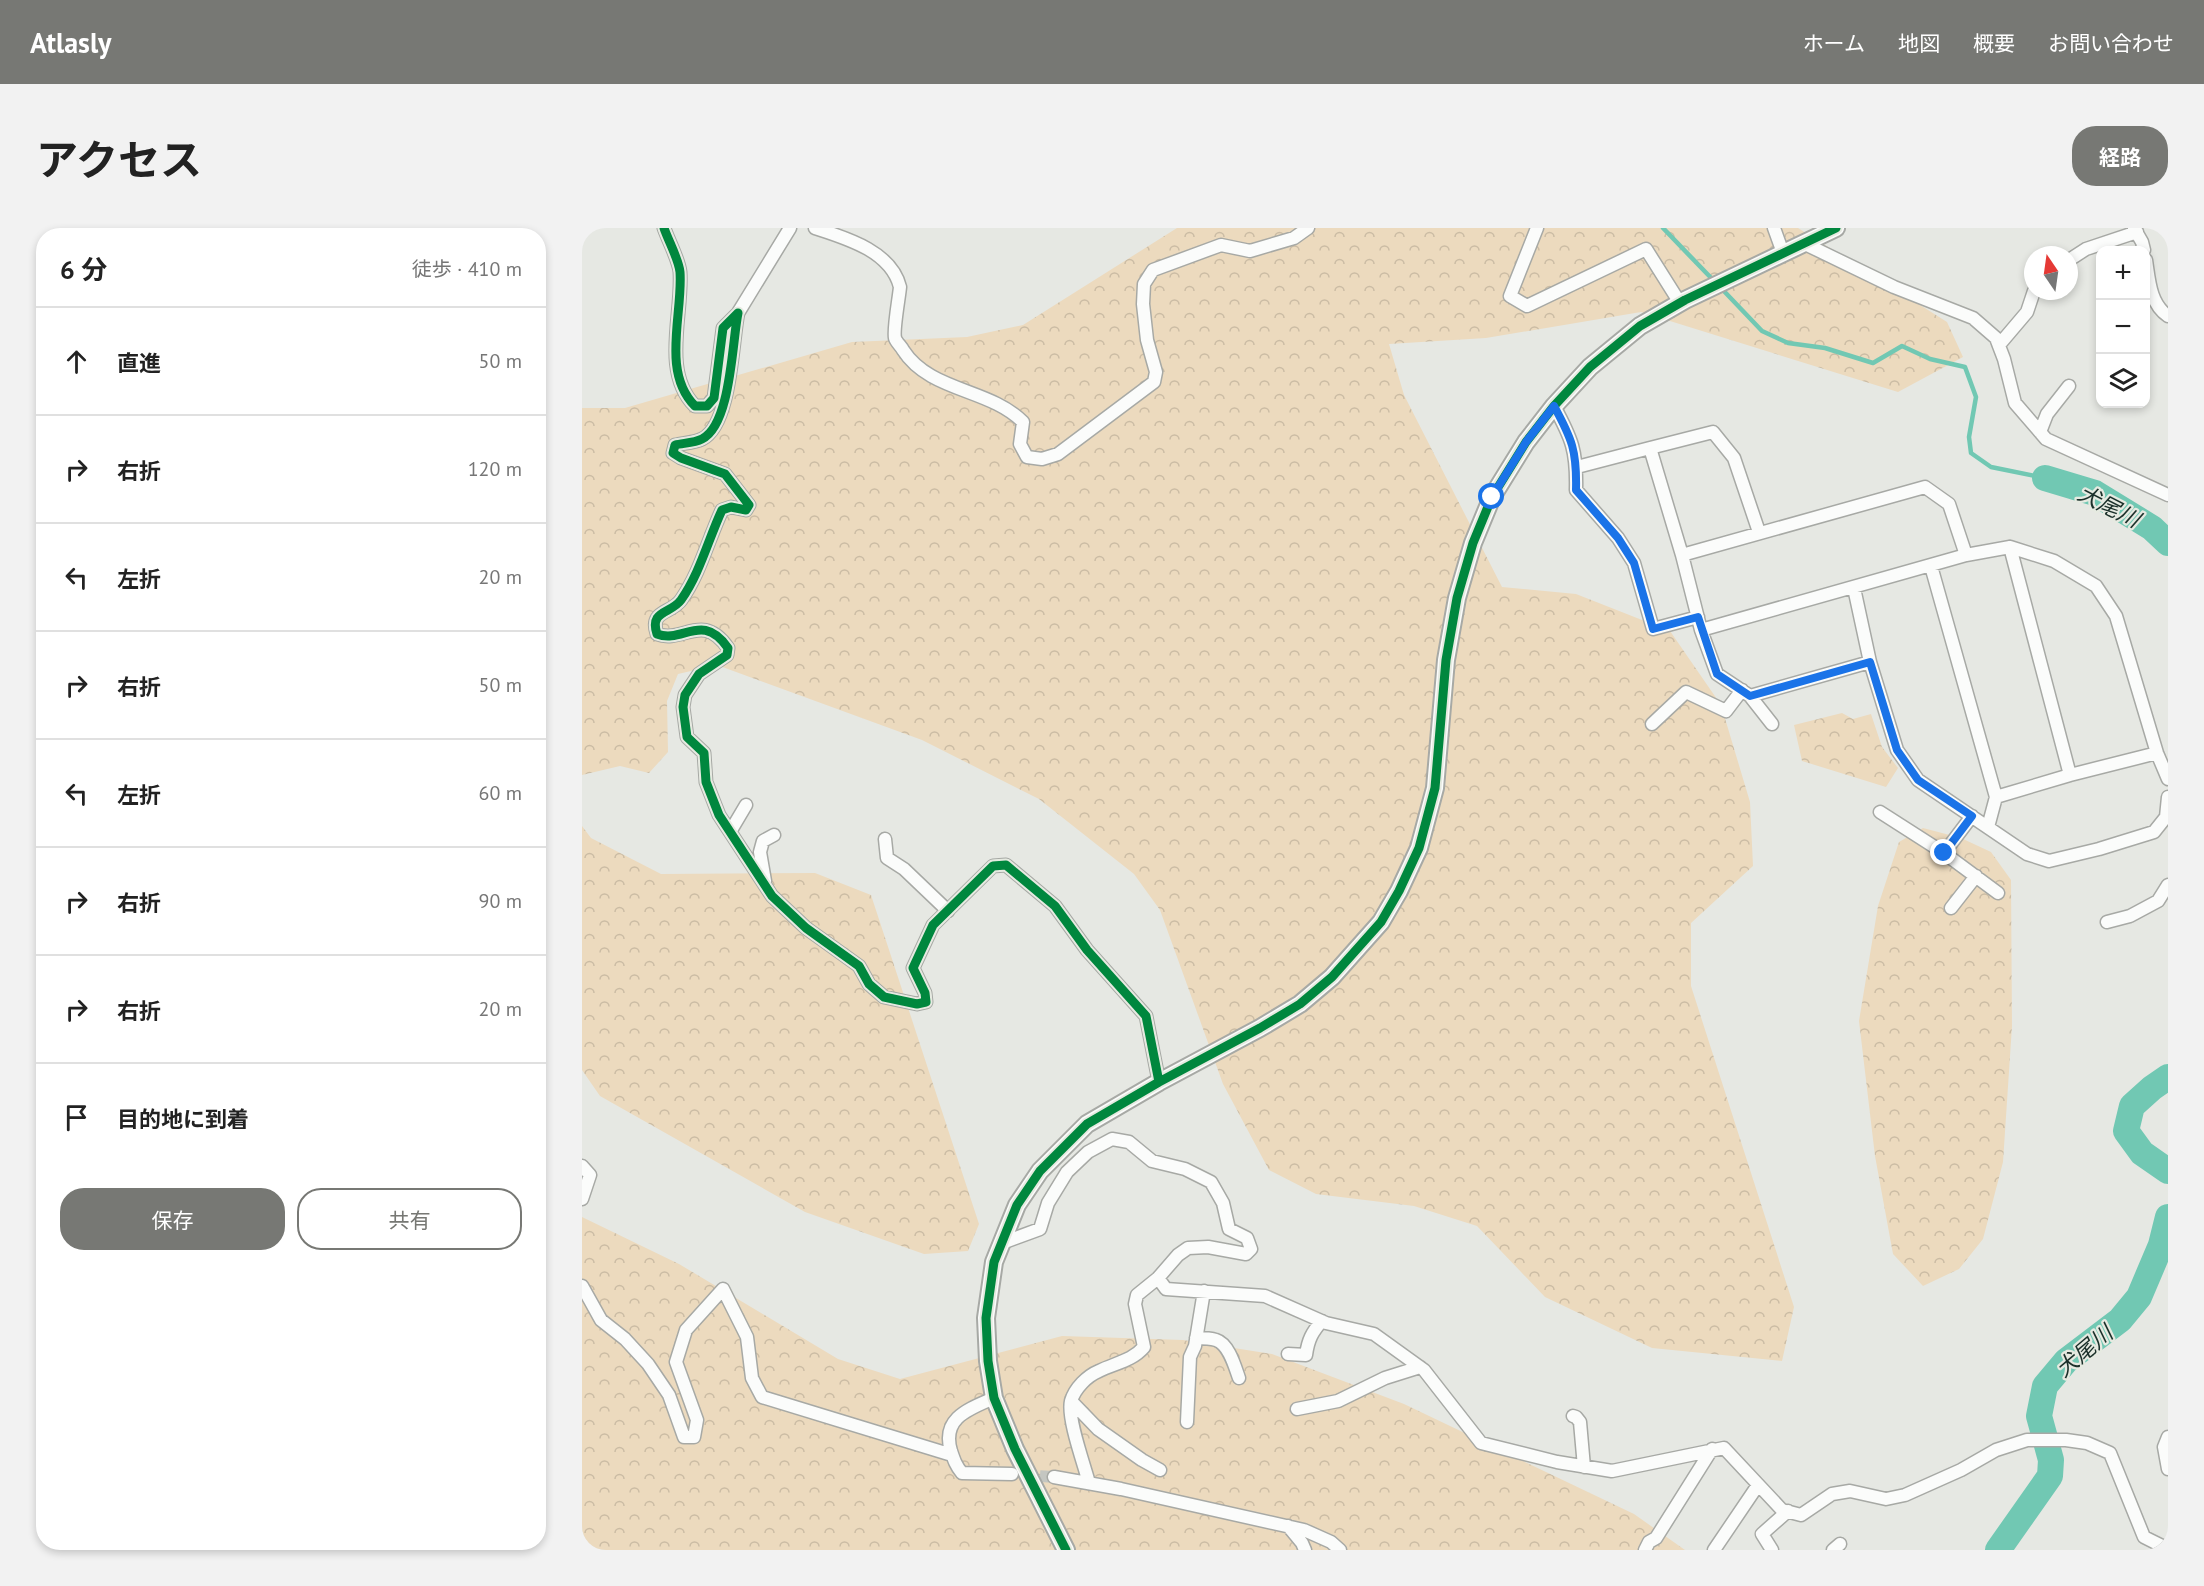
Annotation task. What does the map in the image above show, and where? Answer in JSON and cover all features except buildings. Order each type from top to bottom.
[{"type":"street","points":[[664,228],[680,270],[676,373],[689,400],[695,406],[707,406],[714,398],[723,328],[738,313],[790,228]]},
{"type":"street","points":[[815,228],[842,237],[880,256],[898,279],[900,287],[895,338],[912,363],[938,381],[994,402],[1015,414],[1023,422],[1020,444],[1027,457],[1042,459],[1058,454],[1154,382],[1156,372],[1147,340],[1143,304],[1144,284],[1153,270],[1221,245],[1250,251],[1294,238],[1308,228]]},
{"type":"street","points":[[1537,228],[1510,296],[1527,306],[1646,249],[1683,302]]},
{"type":"street","points":[[1774,228],[1783,253]]},
{"type":"street","points":[[1066,1550],[1015,1449],[994,1398],[988,1360],[986,1318],[994,1262],[1017,1205],[1040,1171],[1087,1124],[1300,1004],[1332,977],[1381,922],[1399,891],[1419,848],[1435,788],[1446,660],[1457,598],[1473,543],[1492,497],[1526,442],[1554,406],[1590,367],[1640,326],[1683,302],[1836,228]]},
{"type":"street","points":[[2078,254],[2136,230],[2143,246]]},
{"type":"street","points":[[1803,243],[1894,287],[1973,318],[1996,338],[2015,403],[2046,439],[2168,495]]},
{"type":"street","points":[[2150,287],[2160,311],[2168,316]]},
{"type":"street","points":[[1999,345],[2027,312],[2031,300]]},
{"type":"street","points":[[738,313],[726,400],[711,431],[702,439],[675,445],[673,453],[725,474],[749,505],[746,510],[731,507],[722,510],[694,580],[679,603],[658,616],[654,626],[657,634],[664,637],[695,629],[711,632],[720,636],[728,648],[727,655],[699,674],[685,695],[683,707],[687,737],[704,753],[706,782],[719,815],[772,896],[806,928],[859,966],[869,984],[884,997],[917,1004],[926,1002],[926,993],[913,968],[933,925],[993,866],[1006,865],[1055,906],[1087,950],[1146,1016],[1158,1082]]},
{"type":"street","points":[[2040,432],[2047,414],[2069,386]]},
{"type":"street","points":[[1554,406],[1571,438],[1577,467],[1576,490],[1618,538],[1634,563],[1653,629],[1698,617]]},
{"type":"street","points":[[1577,467],[1713,432],[1734,458],[1759,532]]},
{"type":"street","points":[[1650,448],[1682,555],[1701,630],[1717,674],[1746,693],[1773,724]]},
{"type":"street","points":[[1682,555],[1925,487],[1949,504],[1966,555]]},
{"type":"street","points":[[1701,630],[1966,555],[2010,547],[2054,561],[2096,586],[2116,616],[2157,753],[2168,779]]},
{"type":"street","points":[[2010,547],[2070,775]]},
{"type":"street","points":[[1931,566],[1996,797],[1988,827]]},
{"type":"street","points":[[1854,588],[1870,662],[1897,750],[1918,780],[2027,854],[2049,861],[2154,832],[2166,817],[2168,797]]},
{"type":"street","points":[[1652,724],[1686,692],[1726,711],[1746,693],[1870,662]]},
{"type":"street","points":[[1996,797],[2157,753]]},
{"type":"street","points":[[730,832],[746,804]]},
{"type":"street","points":[[1880,812],[1944,853],[1998,892]]},
{"type":"street","points":[[1944,853],[1972,816]]},
{"type":"street","points":[[765,885],[760,852],[763,841],[774,835]]},
{"type":"street","points":[[885,839],[887,858],[904,869],[948,911]]},
{"type":"street","points":[[1951,908],[1976,876]]},
{"type":"street","points":[[2107,922],[2130,916],[2158,901],[2168,885]]},
{"type":"street","points":[[1002,1243],[1040,1229],[1048,1203],[1067,1172],[1088,1152],[1112,1139],[1129,1142],[1152,1161],[1185,1168],[1212,1182],[1223,1203],[1229,1229],[1247,1238],[1251,1249],[1246,1254],[1208,1247],[1188,1248],[1137,1295],[1135,1304],[1144,1347],[1137,1354],[1096,1371],[1079,1385],[1071,1401],[1071,1415],[1089,1483]]},
{"type":"street","points":[[582,1166],[590,1175],[582,1199]]},
{"type":"street","points":[[1158,1278],[1167,1289],[1265,1296],[1322,1321],[1374,1334],[1420,1367],[1481,1443],[1557,1462],[1611,1471],[1724,1448],[1782,1510],[1801,1515],[1832,1494],[1850,1491],[1887,1499],[1905,1495],[1961,1470],[1996,1450],[2027,1440],[2066,1440],[2087,1443],[2110,1453],[2144,1537],[2168,1549]]},
{"type":"street","points":[[582,1286],[601,1320],[625,1339],[648,1364],[669,1395],[684,1437],[694,1437],[697,1420],[676,1362],[686,1330],[723,1289],[747,1337],[752,1378],[762,1397],[952,1455]]},
{"type":"street","points":[[1187,1422],[1190,1357],[1196,1338],[1204,1292]]},
{"type":"street","points":[[1288,1354],[1306,1355],[1308,1342],[1322,1321]]},
{"type":"street","points":[[1196,1338],[1217,1340],[1224,1344],[1239,1378]]},
{"type":"street","points":[[1297,1408],[1338,1401],[1384,1378],[1420,1367]]},
{"type":"street","points":[[994,1398],[965,1411],[951,1425],[947,1439],[955,1465],[962,1473],[1012,1474]]},
{"type":"street","points":[[1071,1401],[1098,1429],[1160,1470]]},
{"type":"street","points":[[1573,1416],[1580,1422],[1584,1467]]},
{"type":"street","points":[[2168,1437],[2164,1447],[2168,1469]]},
{"type":"street","points":[[1645,1550],[1649,1542],[1656,1538],[1712,1449]]},
{"type":"street","points":[[1054,1477],[1288,1526],[1331,1542],[1340,1550]]},
{"type":"street","points":[[1714,1550],[1758,1485]]},
{"type":"street","points":[[1772,1550],[1762,1533],[1788,1511]]},
{"type":"street","points":[[1288,1526],[1305,1550]]},
{"type":"green space","points":[[1177,228],[1798,228],[1947,322],[1963,357],[1898,392],[1641,312],[1486,338],[1389,344],[1404,395],[1502,587],[1576,594],[1670,631],[1721,705],[1750,802],[1753,866],[1691,923],[1691,986],[1794,1307],[1782,1361],[1652,1348],[1545,1297],[1477,1226],[1414,1206],[1316,1194],[1269,1170],[1223,1084],[1160,910],[1134,874],[1039,799],[922,740],[717,665],[678,674],[667,701],[668,752],[649,773],[620,766],[582,775],[582,408],[625,408],[852,342],[967,337],[1023,325]]},
{"type":"green space","points":[[1842,713],[1853,719],[1871,714],[1882,747],[1898,768],[1886,787],[1802,761],[1794,725]]},
{"type":"green space","points":[[582,826],[591,838],[661,874],[815,873],[871,895],[979,1224],[968,1251],[924,1254],[805,1212],[600,1096],[582,1070]]},
{"type":"green space","points":[[1923,828],[1961,838],[1991,852],[2011,880],[2012,1026],[2003,1162],[1983,1239],[1959,1269],[1923,1286],[1893,1254],[1875,1156],[1859,1021],[1878,906],[1899,842]]},
{"type":"green space","points":[[582,1217],[679,1264],[838,1359],[900,1379],[1062,1336],[1183,1340],[1272,1354],[1404,1404],[1634,1514],[1685,1550],[582,1550]]},
{"type":"waterway","points":[[1663,228],[1715,282]]},
{"type":"waterway","points":[[1721,288],[1762,331],[1788,343],[1825,348],[1873,363],[1902,346],[1930,359],[1965,367],[1976,397],[1969,437],[1971,453],[1991,467],[2045,478]]},
{"type":"waterway","name":"犬尾川","points":[[2045,478],[2095,493],[2152,528],[2168,543]]},
{"type":"waterway","name":"犬尾川","points":[[2168,1077],[2132,1106],[2126,1131],[2142,1153],[2168,1171]]},
{"type":"waterway","name":"犬尾川","points":[[1998,1550],[2050,1476],[2051,1460],[2039,1416],[2045,1386],[2066,1361],[2120,1320],[2139,1297],[2161,1245],[2168,1217]]},
{"type":"tunnel","points":[[1022,1475],[1054,1477]]},
{"type":"cycle path","points":[[664,228],[680,272],[676,360],[685,392],[695,406],[707,406],[714,398],[723,328],[738,313],[729,382],[719,417],[712,431],[702,439],[675,445],[673,453],[725,474],[749,505],[746,510],[731,507],[722,510],[688,590],[677,604],[658,616],[655,626],[657,634],[666,636],[701,630],[710,632],[719,637],[728,648],[727,655],[699,674],[685,695],[683,707],[687,737],[704,753],[706,782],[719,815],[772,896],[806,928],[859,966],[869,984],[884,997],[917,1004],[926,1002],[925,993],[913,968],[933,925],[993,866],[1006,865],[1055,906],[1087,950],[1146,1016],[1159,1082]]},
{"type":"cycle path","points":[[1066,1550],[1015,1449],[994,1398],[988,1361],[986,1318],[994,1262],[1017,1205],[1040,1171],[1087,1124],[1300,1004],[1332,977],[1381,922],[1399,891],[1419,848],[1435,788],[1446,660],[1457,598],[1473,543],[1492,497],[1526,442],[1554,406],[1590,367],[1640,326],[1685,300],[1836,228]]},
{"type":"route","points":[[1492,497],[1526,442],[1554,406],[1571,438],[1577,467],[1576,490],[1618,538],[1634,563],[1653,629],[1698,617],[1717,674],[1750,696],[1870,662],[1897,750],[1918,780],[1972,816],[1944,853]]}]
